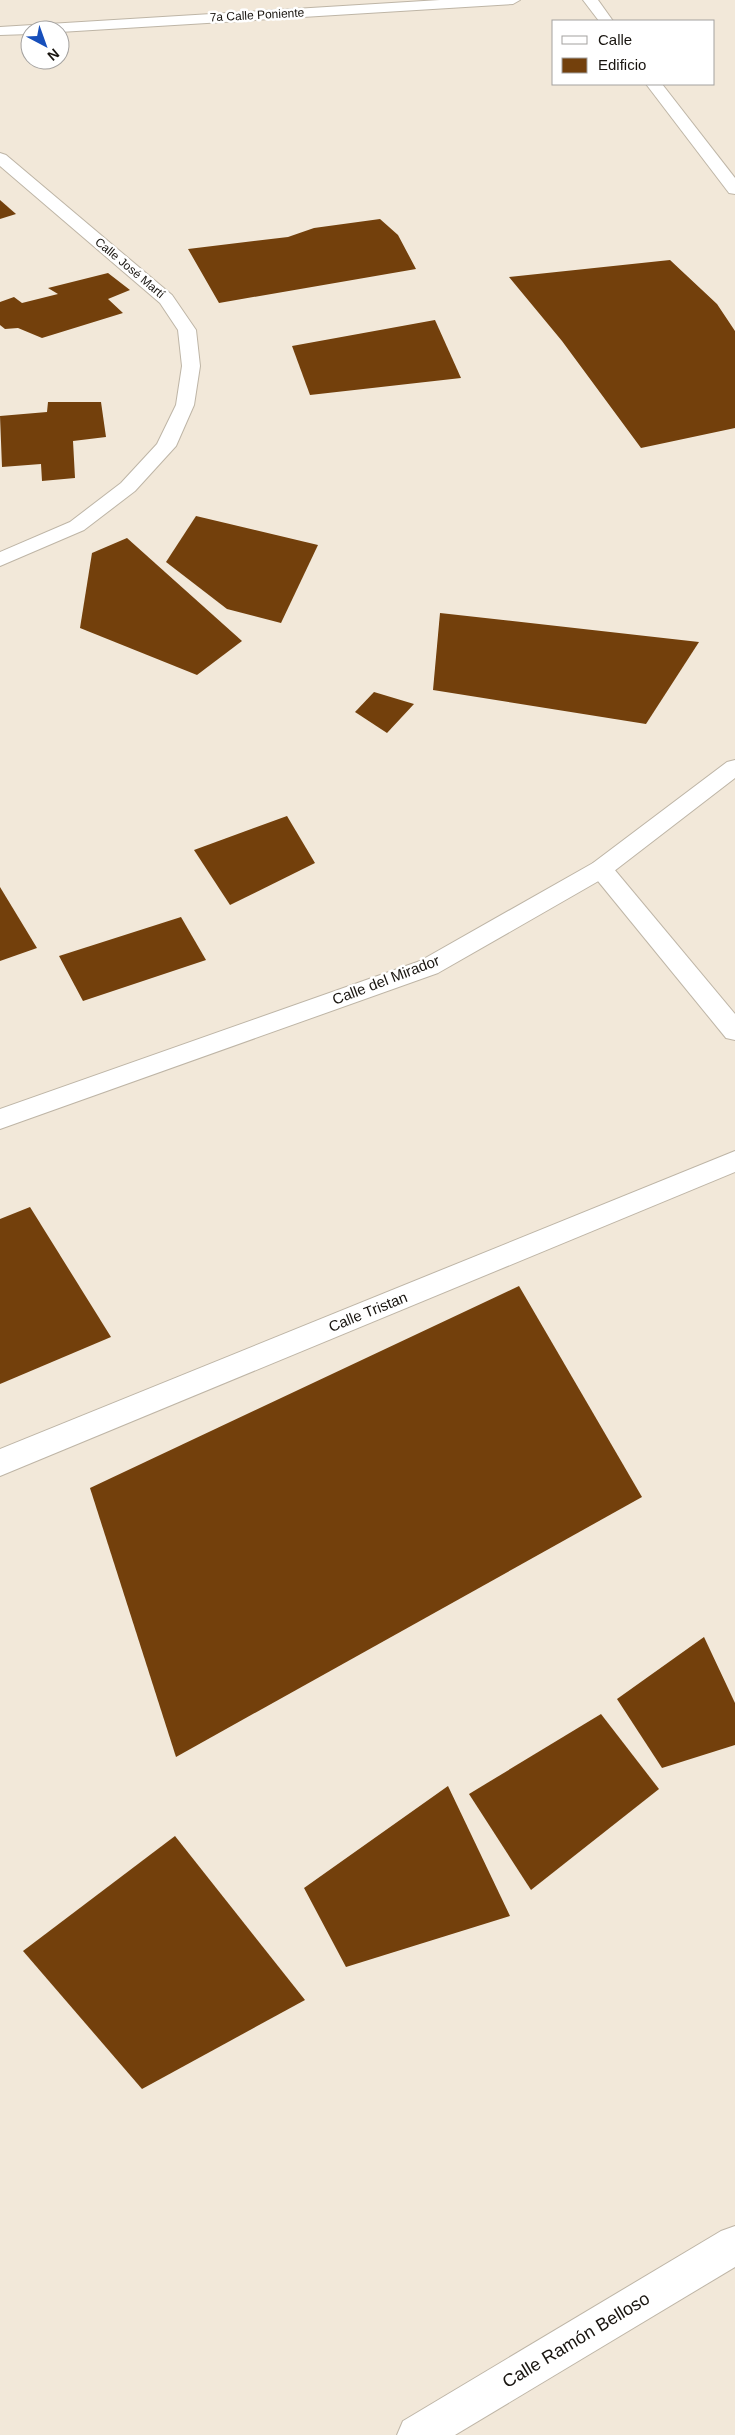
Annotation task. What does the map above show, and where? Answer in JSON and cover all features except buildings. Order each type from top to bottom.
[{"type":"street","name":"7a Calle Poniente","points":[[0,31],[513,0]]},
{"type":"street","points":[[590,0],[605,20]]},
{"type":"street","points":[[655,85],[735,189]]},
{"type":"street","name":"Calle José Martí","points":[[0,158],[166,298],[187,330],[191,366],[185,406],[166,446],[128,487],[77,526],[0,560]]},
{"type":"street","name":"Calle del Mirador","points":[[0,1119],[429,967],[601,870],[735,768]]},
{"type":"street","points":[[601,870],[735,1031]]},
{"type":"street","name":"Calle Tristan","points":[[0,1463],[735,1161]]},
{"type":"street","name":"Calle Ramón Belloso","points":[[417,2435],[735,2245]]}]
